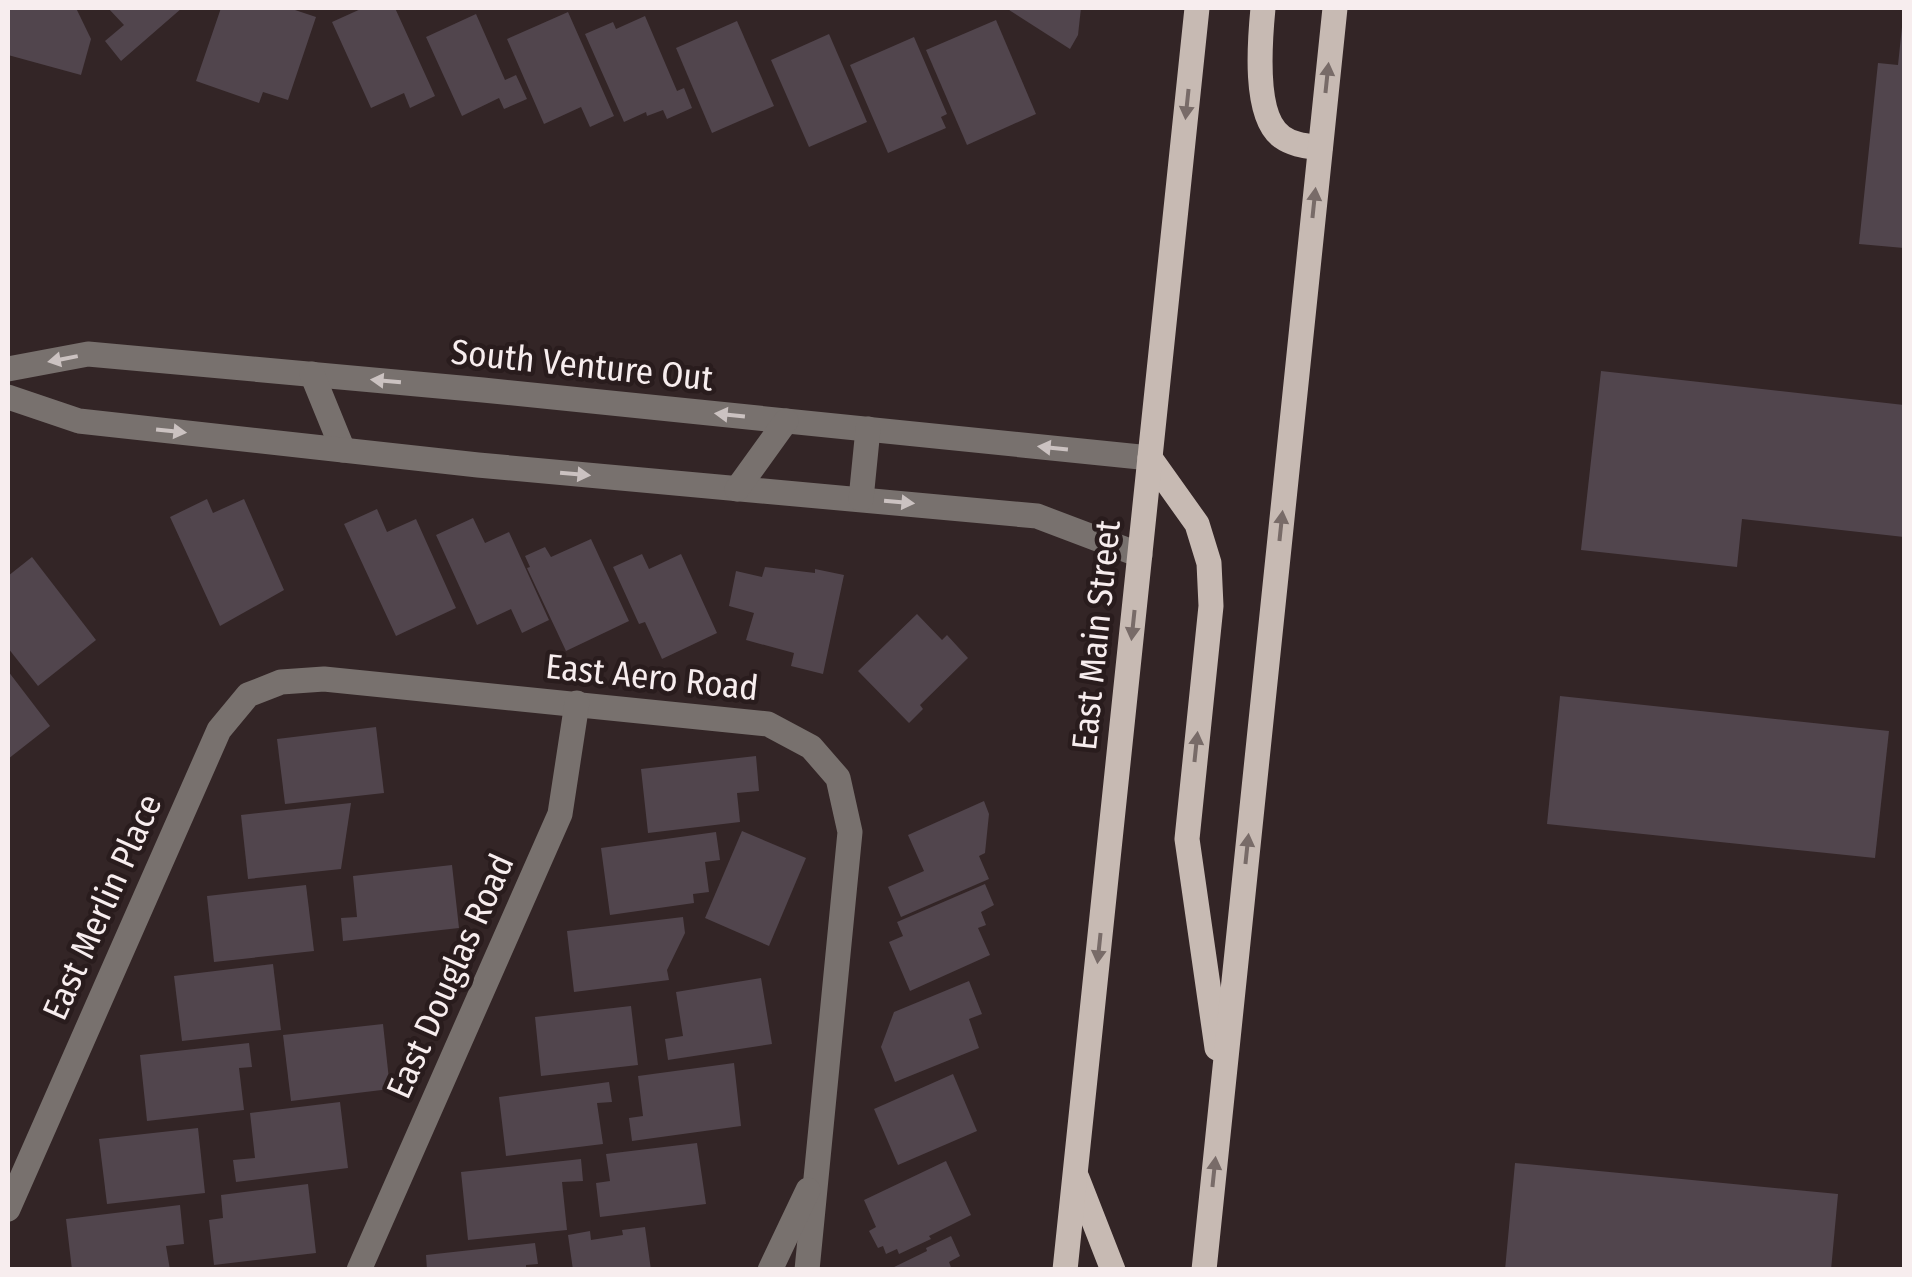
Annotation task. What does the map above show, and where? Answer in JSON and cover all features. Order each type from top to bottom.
[{"type":"main road","name":"East Main Street","points":[[1065,1270],[1197,8]]},
{"type":"main road","points":[[1262,8],[1262,88],[1268,120],[1280,136],[1320,148]]},
{"type":"main road","points":[[1204,1270],[1334,8]]},
{"type":"main road","points":[[1150,458],[1197,524],[1209,562],[1211,606],[1187,839],[1222,1086]]},
{"type":"main road","points":[[1075,1174],[1113,1270]]},
{"type":"lane","name":"South Venture Out","points":[[8,369],[88,354],[1150,458]]},
{"type":"lane","points":[[312,374],[343,450]]},
{"type":"lane","points":[[8,398],[78,421],[1037,516],[1140,555]]},
{"type":"lane","points":[[737,489],[786,421]]},
{"type":"lane","points":[[861,499],[868,429]]},
{"type":"lane","name":"East Aero Road","points":[[248,695],[282,682],[324,679],[768,724],[811,748],[838,778],[850,832],[808,1270]]},
{"type":"lane","name":"East Merlin Place","points":[[8,1209],[219,730],[248,695]]},
{"type":"lane","name":"East Douglas Road","points":[[359,1270],[560,814],[577,703]]},
{"type":"lane","points":[[770,1270],[817,1172]]},
{"type":"building","points":[[8,8],[76,8],[91,39],[81,75],[8,55]]},
{"type":"building","points":[[108,8],[182,8],[121,61],[105,41],[124,25]]},
{"type":"building","points":[[221,8],[289,8],[316,17],[288,100],[263,92],[259,103],[196,81]]},
{"type":"building","points":[[363,8],[395,8],[435,96],[410,108],[404,93],[371,108],[332,22]]},
{"type":"building","points":[[1006,8],[1081,8],[1078,35],[1070,49]]},
{"type":"building","points":[[568,12],[614,116],[590,127],[581,107],[544,124],[507,39]]},
{"type":"building","points":[[476,14],[505,80],[516,75],[527,99],[504,109],[499,98],[462,116],[426,37]]},
{"type":"building","points":[[645,16],[677,91],[684,88],[692,108],[667,119],[663,110],[647,116],[646,112],[624,122],[585,34],[613,22],[616,29]]},
{"type":"building","points":[[996,20],[1036,114],[967,145],[926,50]]},
{"type":"building","points":[[737,21],[774,106],[712,133],[676,48]]},
{"type":"building","points":[[1902,27],[1904,248],[1859,244],[1878,63],[1898,65]]},
{"type":"building","points":[[829,34],[867,122],[809,147],[771,60]]},
{"type":"building","points":[[914,37],[947,114],[941,117],[946,128],[888,153],[850,65]]},
{"type":"building","points":[[1601,371],[1904,405],[1904,537],[1742,519],[1737,567],[1581,550]]},
{"type":"building","points":[[207,499],[213,513],[244,499],[284,590],[220,626],[170,517]]},
{"type":"building","points":[[377,509],[387,532],[416,519],[456,608],[396,636],[344,524]]},
{"type":"building","points":[[473,518],[485,543],[509,532],[549,620],[522,633],[511,609],[477,625],[436,535]]},
{"type":"building","points":[[591,539],[629,621],[566,651],[525,556],[545,547],[551,557]]},
{"type":"building","points":[[642,554],[649,569],[681,554],[717,633],[662,659],[645,622],[639,624],[613,567]]},
{"type":"building","points":[[32,557],[96,640],[38,686],[8,648],[8,576]]},
{"type":"building","points":[[765,567],[815,573],[815,569],[844,575],[823,674],[791,666],[794,653],[746,640],[754,613],[729,606],[736,571],[762,577]]},
{"type":"building","points":[[917,614],[942,640],[947,635],[968,658],[920,705],[923,709],[909,723],[858,671]]},
{"type":"building","points":[[8,671],[50,726],[8,759]]},
{"type":"building","points":[[1560,696],[1889,731],[1875,858],[1547,824]]},
{"type":"building","points":[[376,727],[384,793],[285,804],[277,739]]},
{"type":"building","points":[[756,756],[759,791],[737,793],[740,822],[648,833],[641,769]]},
{"type":"building","points":[[984,801],[989,814],[985,853],[979,856],[989,879],[901,917],[888,887],[924,871],[908,835]]},
{"type":"building","points":[[351,803],[341,869],[248,879],[241,815]]},
{"type":"building","points":[[742,831],[806,858],[769,946],[705,918]]},
{"type":"building","points":[[716,832],[720,860],[705,862],[709,892],[693,894],[694,903],[610,915],[601,848]]},
{"type":"building","points":[[452,865],[459,928],[343,941],[341,918],[357,917],[353,876]]},
{"type":"building","points":[[985,884],[994,905],[981,912],[986,925],[978,928],[990,955],[910,991],[889,942],[903,936],[897,922]]},
{"type":"building","points":[[306,885],[314,951],[214,962],[207,896]]},
{"type":"building","points":[[683,917],[685,933],[667,970],[669,980],[574,992],[567,931]]},
{"type":"building","points":[[273,964],[281,1030],[182,1041],[174,976]]},
{"type":"building","points":[[761,978],[772,1044],[668,1060],[665,1039],[683,1036],[676,992]]},
{"type":"building","points":[[969,981],[982,1014],[969,1019],[979,1048],[895,1082],[881,1047],[894,1012]]},
{"type":"building","points":[[631,1006],[638,1065],[541,1076],[535,1017]]},
{"type":"building","points":[[383,1024],[390,1089],[291,1101],[283,1035]]},
{"type":"building","points":[[249,1043],[252,1067],[239,1068],[244,1110],[147,1121],[140,1055]]},
{"type":"building","points":[[734,1063],[741,1126],[632,1141],[629,1118],[643,1116],[638,1076]]},
{"type":"building","points":[[953,1074],[977,1131],[898,1165],[874,1109]]},
{"type":"building","points":[[609,1082],[612,1102],[597,1103],[603,1144],[506,1156],[499,1097]]},
{"type":"building","points":[[340,1102],[348,1168],[236,1182],[233,1160],[255,1158],[250,1113]]},
{"type":"building","points":[[198,1128],[205,1193],[107,1204],[99,1139]]},
{"type":"building","points":[[697,1143],[706,1204],[600,1217],[596,1183],[610,1181],[606,1154]]},
{"type":"building","points":[[581,1159],[583,1181],[562,1182],[567,1230],[468,1240],[461,1172]]},
{"type":"building","points":[[946,1161],[971,1215],[899,1254],[897,1249],[886,1254],[869,1231],[876,1227],[864,1200]]},
{"type":"building","points":[[1515,1163],[1838,1194],[1831,1270],[1505,1270]]},
{"type":"building","points":[[308,1184],[316,1253],[214,1265],[209,1220],[223,1218],[221,1195]]},
{"type":"building","points":[[180,1205],[184,1244],[166,1246],[170,1270],[72,1270],[66,1219]]},
{"type":"building","points":[[645,1227],[651,1270],[573,1270],[568,1235],[590,1231],[591,1240]]},
{"type":"building","points":[[951,1236],[960,1256],[949,1262],[952,1270],[888,1270],[927,1251],[926,1248]]},
{"type":"building","points":[[535,1243],[538,1264],[526,1265],[526,1270],[427,1270],[426,1255]]}]
